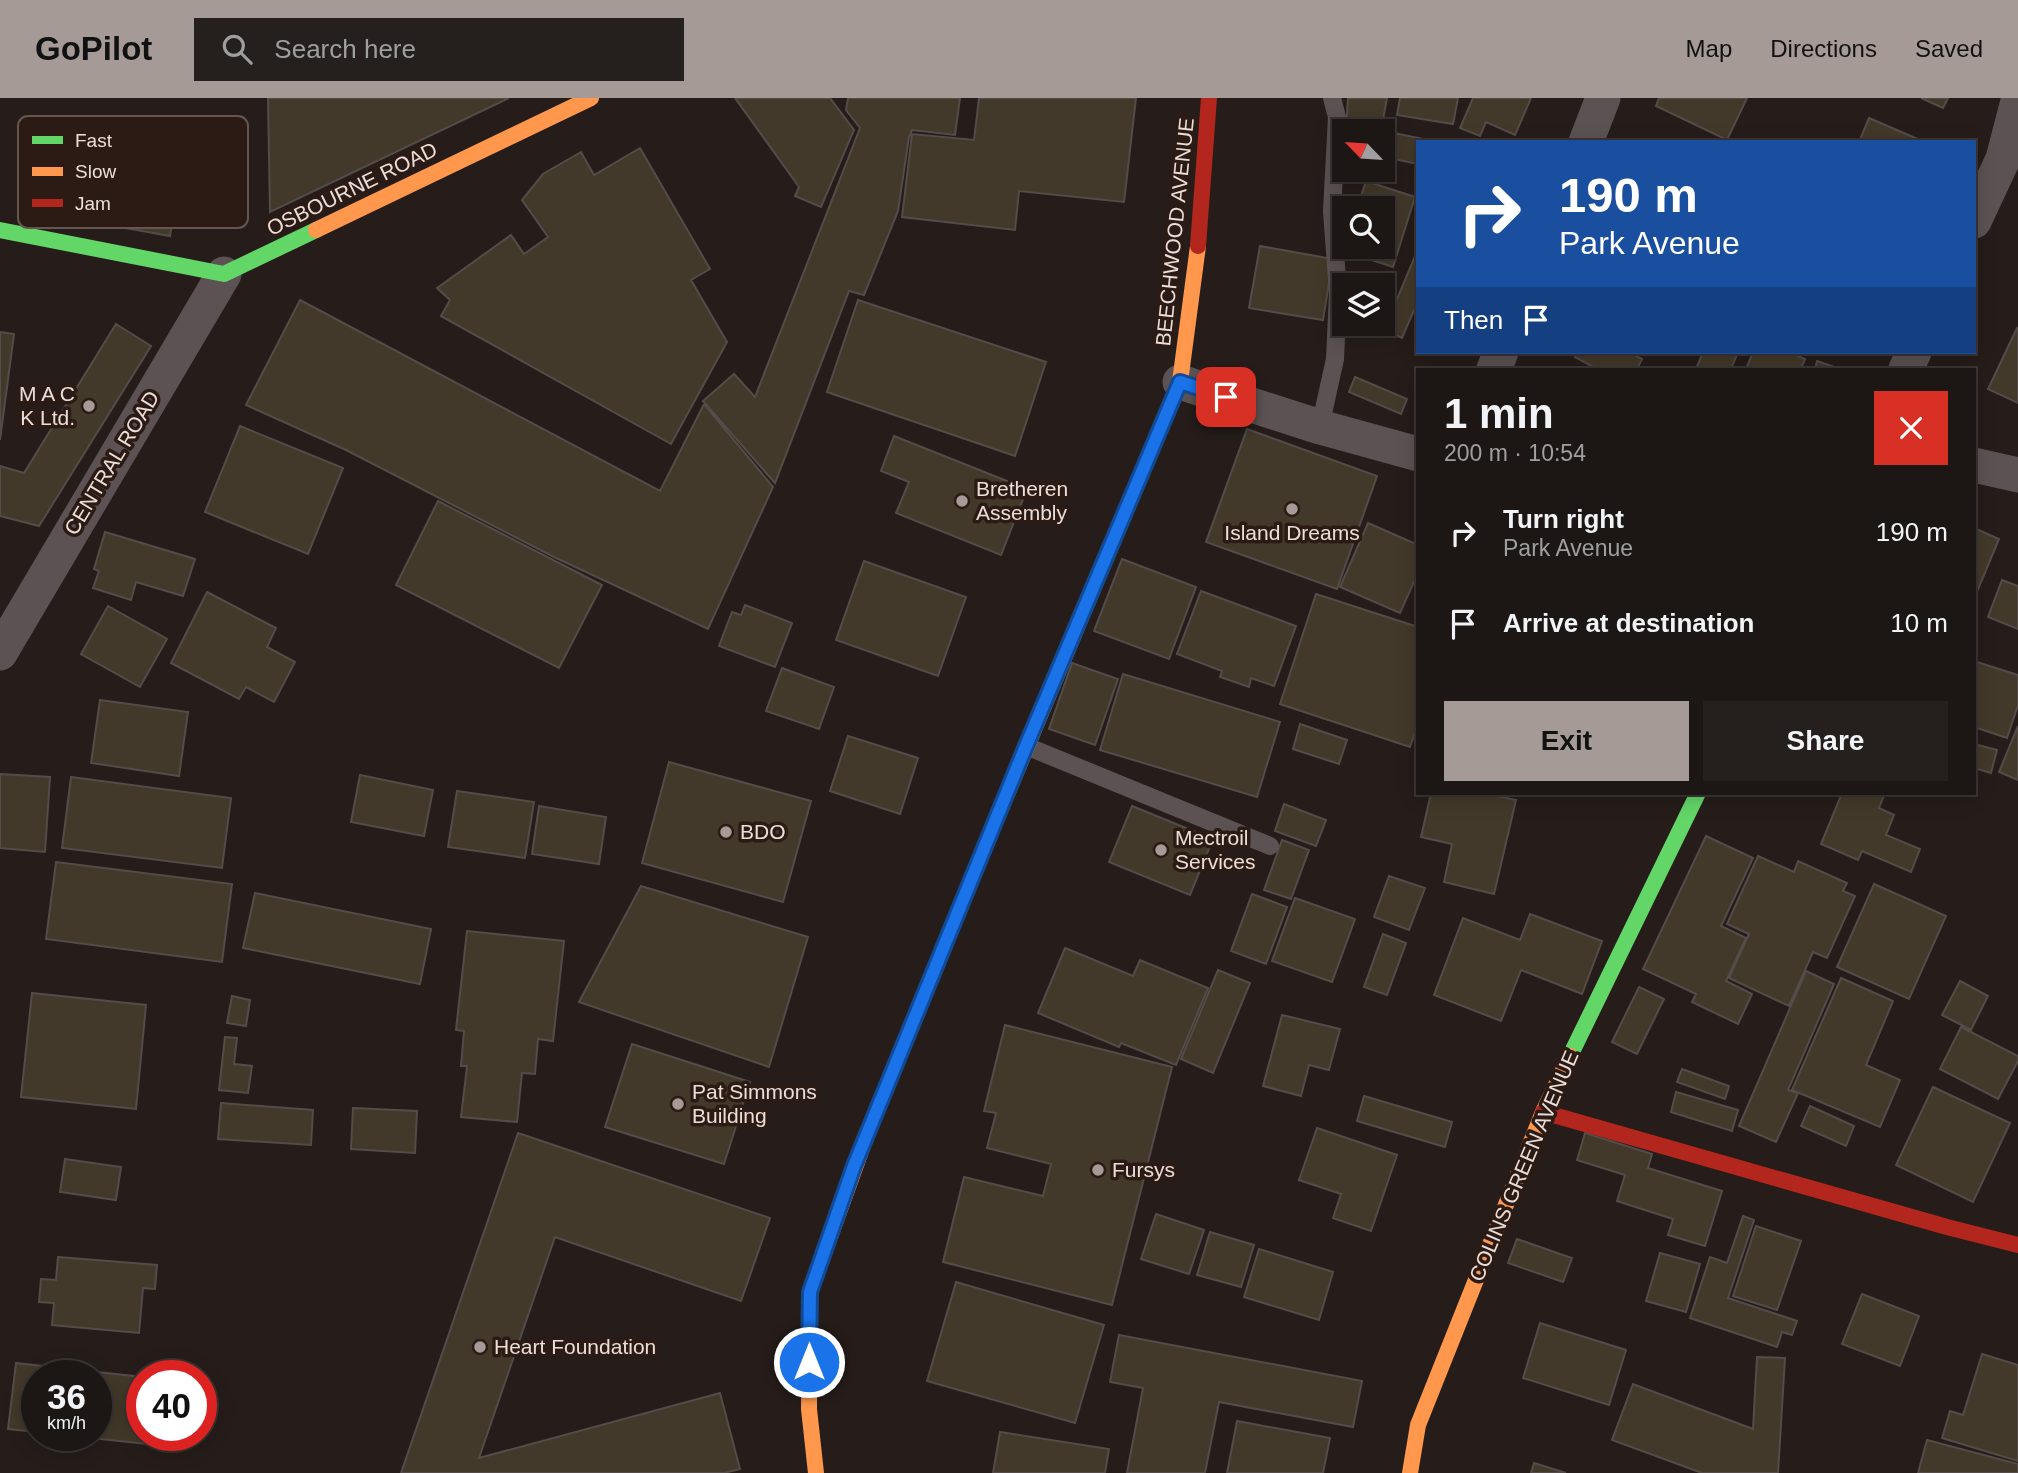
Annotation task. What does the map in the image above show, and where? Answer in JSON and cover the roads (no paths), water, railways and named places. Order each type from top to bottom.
[{"type":"street","name":"OSBOURNE ROAD","points":[[225,274],[591,98]]},
{"type":"street","name":"BEECHWOOD AVENUE","points":[[816,1473],[809,1409],[810,1292],[854,1166],[1026,746],[1180,382],[1200,231],[1209,98]]},
{"type":"street","points":[[1587,140],[1604,98]]},
{"type":"street","points":[[1976,218],[2010,159],[2018,102]]},
{"type":"street","points":[[0,230],[225,274]]},
{"type":"street","name":"CENTRAL ROAD","points":[[0,653],[225,274]]},
{"type":"street","points":[[1180,382],[1320,427],[1416,453]]},
{"type":"street","points":[[1976,465],[2018,475]]},
{"type":"street","name":"COLINS GREEN AVENUE","points":[[1410,1473],[1418,1425],[1542,1111],[1697,795]]},
{"type":"street","points":[[1542,1111],[1934,1224],[2018,1245]]},
{"type":"lane","points":[[1320,427],[1335,359],[1338,293],[1332,211],[1337,117],[1332,98]]},
{"type":"lane","points":[[1026,746],[1270,846]]},
{"type":"place","name":"M A C K Ltd.","points":[[89,406]]},
{"type":"place","name":"Bretheren Assembly","points":[[962,501]]},
{"type":"place","name":"Island Dreams","points":[[1292,509]]},
{"type":"place","name":"BDO","points":[[726,832]]},
{"type":"place","name":"Mectroil Services","points":[[1161,850]]},
{"type":"place","name":"Pat Simmons Building","points":[[678,1104]]},
{"type":"place","name":"Fursys","points":[[1098,1170]]},
{"type":"place","name":"Heart Foundation","points":[[480,1347]]}]
